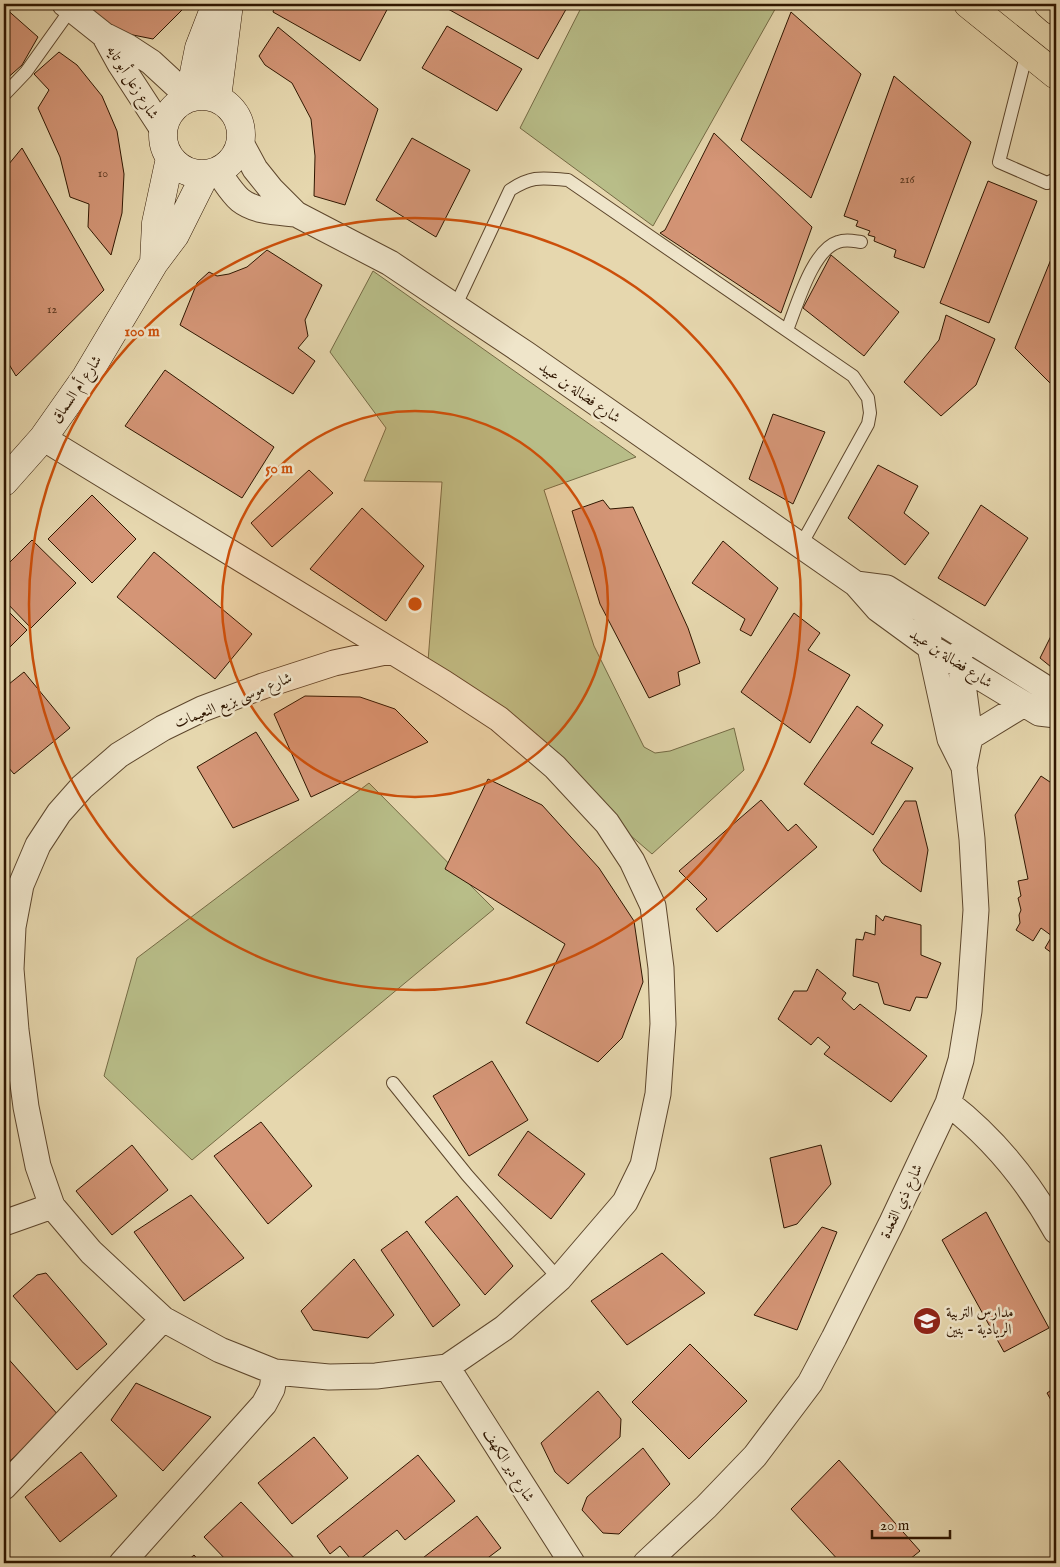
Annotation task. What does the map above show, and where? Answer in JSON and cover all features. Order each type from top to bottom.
[{"type":"main road","points":[[968,4],[1056,75]]},
{"type":"main road","points":[[1048,4],[1056,11]]},
{"type":"street","points":[[187,99],[199,48],[216,4]]},
{"type":"street","points":[[217,98],[229,4]]},
{"type":"street","name":"شارع زعل أبو تايه","points":[[68,6],[104,34],[151,62],[177,86],[187,99]]},
{"type":"street","name":"شارع زعل أبو تايه","points":[[104,34],[120,64],[163,130]]},
{"type":"street","points":[[208,96],[217,98],[237,116],[242,129],[241,143],[232,162],[211,174],[191,174],[179,168],[170,158],[163,140],[163,130],[167,117],[175,107],[187,99],[208,96]]},
{"type":"street","name":"شارع فضالة بن عبيد","points":[[241,143],[255,169],[271,189],[296,214],[390,264],[526,354],[856,584],[878,609],[930,647],[1024,704],[1039,712],[1056,715]]},
{"type":"street","name":"شارع أم السماق","points":[[154,263],[156,223],[170,158]]},
{"type":"street","name":"شارع فضالة بن عبيد","points":[[211,174],[240,200],[253,207],[267,212],[296,214]]},
{"type":"street","name":"شارع أم السماق","points":[[4,482],[43,438],[86,377],[154,263],[175,235],[211,174]]},
{"type":"street","name":"شارع موسى بزيع النعيمات","points":[[43,438],[444,683],[499,719],[555,766],[607,823],[632,861],[653,906],[662,968],[664,1024],[658,1094],[643,1164],[625,1202],[559,1279],[504,1328],[447,1367],[376,1376],[329,1377],[275,1372],[220,1350],[163,1319],[91,1252],[52,1206],[38,1166],[26,1107],[16,1030],[11,969],[13,927],[21,885],[38,845],[59,813],[82,787],[119,755],[163,728],[202,709],[334,662],[390,651]]},
{"type":"street","name":"شارع فضالة بن عبيد","points":[[856,584],[887,588],[925,614],[1052,692],[1056,698]]},
{"type":"street","name":"شارع ذي القعدة","points":[[925,614],[930,647],[950,739],[964,767]]},
{"type":"street","name":"شارع ذي القعدة","points":[[646,1563],[706,1507],[755,1456],[810,1383],[892,1222],[948,1103],[961,1060],[969,1011],[976,910],[972,839],[964,767],[970,737],[959,664],[958,633]]},
{"type":"street","points":[[970,737],[1024,704]]},
{"type":"street","points":[[948,1103],[969,1119],[1019,1173],[1056,1231]]},
{"type":"street","points":[[4,1224],[52,1206]]},
{"type":"street","points":[[4,1487],[163,1319]]},
{"type":"street","name":"شارع دير الكهف","points":[[447,1367],[572,1563]]},
{"type":"street","points":[[122,1563],[264,1404],[272,1389],[275,1372]]},
{"type":"lane","points":[[4,95],[26,72],[68,6]]},
{"type":"lane","points":[[1027,52],[999,162],[1048,183],[1056,179]]},
{"type":"lane","points":[[455,307],[510,190],[525,180],[543,178],[568,180],[787,330],[853,376],[868,398],[870,414],[868,424],[801,545]]},
{"type":"lane","points":[[787,330],[814,264],[826,249],[837,242],[847,240],[861,242]]},
{"type":"lane","points":[[393,1083],[467,1175],[559,1279]]},
{"type":"green space","points":[[583,4],[778,4],[653,226],[520,128]]},
{"type":"green space","points":[[373,271],[636,457],[544,490],[594,646],[644,747],[655,753],[670,751],[734,728],[744,770],[652,854],[428,661],[442,482],[364,481],[386,428],[330,352]]},
{"type":"green space","points":[[369,783],[494,909],[192,1160],[104,1076],[137,958]]},
{"type":"building","points":[[82,4],[184,4],[183,9],[153,39],[128,34],[102,21]]},
{"type":"building","points":[[275,4],[390,4],[360,61],[273,12]]},
{"type":"building","points":[[439,4],[569,4],[538,59]]},
{"type":"building","points":[[4,7],[38,37],[22,65],[4,81]]},
{"type":"building","points":[[791,12],[861,74],[811,198],[741,140]]},
{"type":"building","points":[[447,26],[522,69],[497,111],[422,68]]},
{"type":"building","points":[[278,27],[378,109],[345,205],[314,196],[315,156],[311,119],[292,83],[265,65],[259,56]]},
{"type":"building","points":[[59,52],[77,65],[102,96],[117,131],[124,174],[122,213],[111,255],[88,227],[89,204],[70,197],[60,157],[38,108],[49,90],[34,74]]},
{"type":"building","points":[[894,76],[971,142],[924,268],[894,257],[896,250],[874,241],[875,237],[868,235],[870,231],[856,226],[858,221],[844,216]]},
{"type":"building","points":[[714,133],[812,227],[781,313],[660,233],[665,230]]},
{"type":"building","points":[[412,138],[470,170],[436,237],[376,200]]},
{"type":"building","points":[[22,148],[104,290],[16,376],[4,356],[4,170]]},
{"type":"building","points":[[988,181],[1037,201],[989,323],[940,303]]},
{"type":"building","points":[[1056,247],[1056,389],[1015,348]]},
{"type":"building","points":[[267,250],[322,285],[305,320],[308,336],[298,348],[315,361],[293,394],[180,325],[197,283],[209,272],[217,276],[229,274],[247,267]]},
{"type":"building","points":[[831,255],[899,312],[864,356],[803,308]]},
{"type":"building","points":[[946,315],[995,339],[976,385],[941,416],[904,382],[939,340]]},
{"type":"building","points":[[165,370],[274,447],[242,498],[125,426]]},
{"type":"building","points":[[773,414],[825,432],[793,504],[749,479]]},
{"type":"building","points":[[878,465],[918,486],[904,513],[929,533],[905,565],[848,518]]},
{"type":"building","points":[[309,470],[333,493],[272,547],[251,523]]},
{"type":"building","points":[[92,495],[136,539],[92,583],[48,539]]},
{"type":"building","points":[[603,500],[610,509],[633,507],[688,628],[700,663],[678,672],[680,685],[649,698],[600,604],[572,511]]},
{"type":"building","points":[[981,505],[1028,538],[985,606],[938,578]]},
{"type":"building","points":[[362,508],[424,566],[386,621],[310,569]]},
{"type":"building","points":[[32,540],[76,583],[31,628],[4,600],[4,568]]},
{"type":"building","points":[[723,541],[778,588],[751,636],[740,630],[745,619],[692,583]]},
{"type":"building","points":[[154,552],[252,634],[215,679],[117,597]]},
{"type":"building","points":[[4,607],[27,630],[4,653]]},
{"type":"building","points":[[794,613],[820,633],[808,650],[850,675],[810,743],[741,692]]},
{"type":"building","points":[[1056,626],[1056,671],[1040,658]]},
{"type":"building","points":[[24,672],[70,728],[14,774],[8,767],[4,770],[4,688]]},
{"type":"building","points":[[305,696],[360,697],[395,709],[428,742],[311,797],[274,714]]},
{"type":"building","points":[[857,706],[883,725],[871,743],[913,768],[873,835],[804,784]]},
{"type":"building","points":[[256,732],[299,800],[233,828],[197,767]]},
{"type":"building","points":[[1041,776],[1056,786],[1056,956],[1045,948],[1052,936],[1041,928],[1033,941],[1016,930],[1020,923],[1019,915],[1021,910],[1018,898],[1021,896],[1018,881],[1028,879],[1015,815]]},
{"type":"building","points":[[488,779],[542,805],[599,868],[634,921],[643,982],[622,1038],[598,1062],[526,1023],[565,944],[445,869]]},
{"type":"building","points":[[761,800],[788,831],[796,824],[817,847],[717,932],[696,909],[707,899],[679,871]]},
{"type":"building","points":[[905,801],[916,801],[928,850],[921,892],[882,863],[873,850]]},
{"type":"building","points":[[876,915],[883,921],[885,916],[921,925],[921,955],[941,963],[927,998],[916,997],[910,1011],[884,1004],[878,983],[853,976],[856,939],[863,940],[865,932],[875,935]]},
{"type":"building","points":[[817,969],[846,993],[842,999],[854,1010],[860,1004],[927,1056],[891,1102],[824,1054],[830,1047],[818,1037],[811,1045],[778,1019],[794,991],[807,991]]},
{"type":"building","points":[[492,1061],[528,1120],[469,1156],[433,1096]]},
{"type":"building","points":[[261,1122],[312,1186],[268,1224],[214,1156]]},
{"type":"building","points":[[528,1131],[585,1174],[551,1219],[498,1175]]},
{"type":"building","points":[[132,1145],[168,1190],[112,1235],[76,1191]]},
{"type":"building","points":[[821,1145],[831,1184],[797,1224],[784,1228],[770,1158]]},
{"type":"building","points":[[191,1195],[244,1258],[184,1301],[134,1232]]},
{"type":"building","points":[[457,1196],[513,1266],[485,1295],[425,1222]]},
{"type":"building","points":[[986,1212],[1049,1328],[1004,1352],[942,1240]]},
{"type":"building","points":[[822,1227],[837,1232],[797,1330],[754,1315]]},
{"type":"building","points":[[407,1231],[460,1305],[433,1327],[381,1250]]},
{"type":"building","points":[[662,1253],[705,1293],[627,1345],[591,1301]]},
{"type":"building","points":[[354,1259],[394,1315],[368,1338],[313,1330],[301,1311]]},
{"type":"building","points":[[46,1273],[107,1344],[77,1370],[13,1296],[37,1275]]},
{"type":"building","points":[[690,1344],[747,1401],[689,1459],[632,1402]]},
{"type":"building","points":[[4,1354],[60,1417],[4,1466]]},
{"type":"building","points":[[136,1383],[211,1417],[163,1471],[111,1420]]},
{"type":"building","points":[[1056,1387],[1056,1409],[1047,1393]]},
{"type":"building","points":[[598,1391],[621,1419],[620,1437],[568,1484],[555,1472],[541,1443]]},
{"type":"building","points":[[314,1437],[348,1478],[292,1524],[258,1483]]},
{"type":"building","points":[[643,1448],[670,1484],[619,1534],[603,1533],[582,1510],[587,1497]]},
{"type":"building","points":[[81,1452],[117,1496],[60,1542],[25,1497]]},
{"type":"building","points":[[418,1455],[455,1501],[405,1540],[397,1530],[355,1563],[340,1546],[330,1554],[317,1536]]},
{"type":"building","points":[[839,1460],[920,1551],[905,1563],[841,1563],[791,1509]]},
{"type":"building","points":[[241,1502],[299,1563],[229,1563],[204,1537]]},
{"type":"building","points":[[477,1516],[501,1548],[481,1563],[421,1563],[419,1561]]},
{"type":"building","points":[[194,1555],[201,1563],[185,1563]]},
{"type":"place","name":"مدارس التربية الريادية - بنين","points":[[927,1321]]}]
